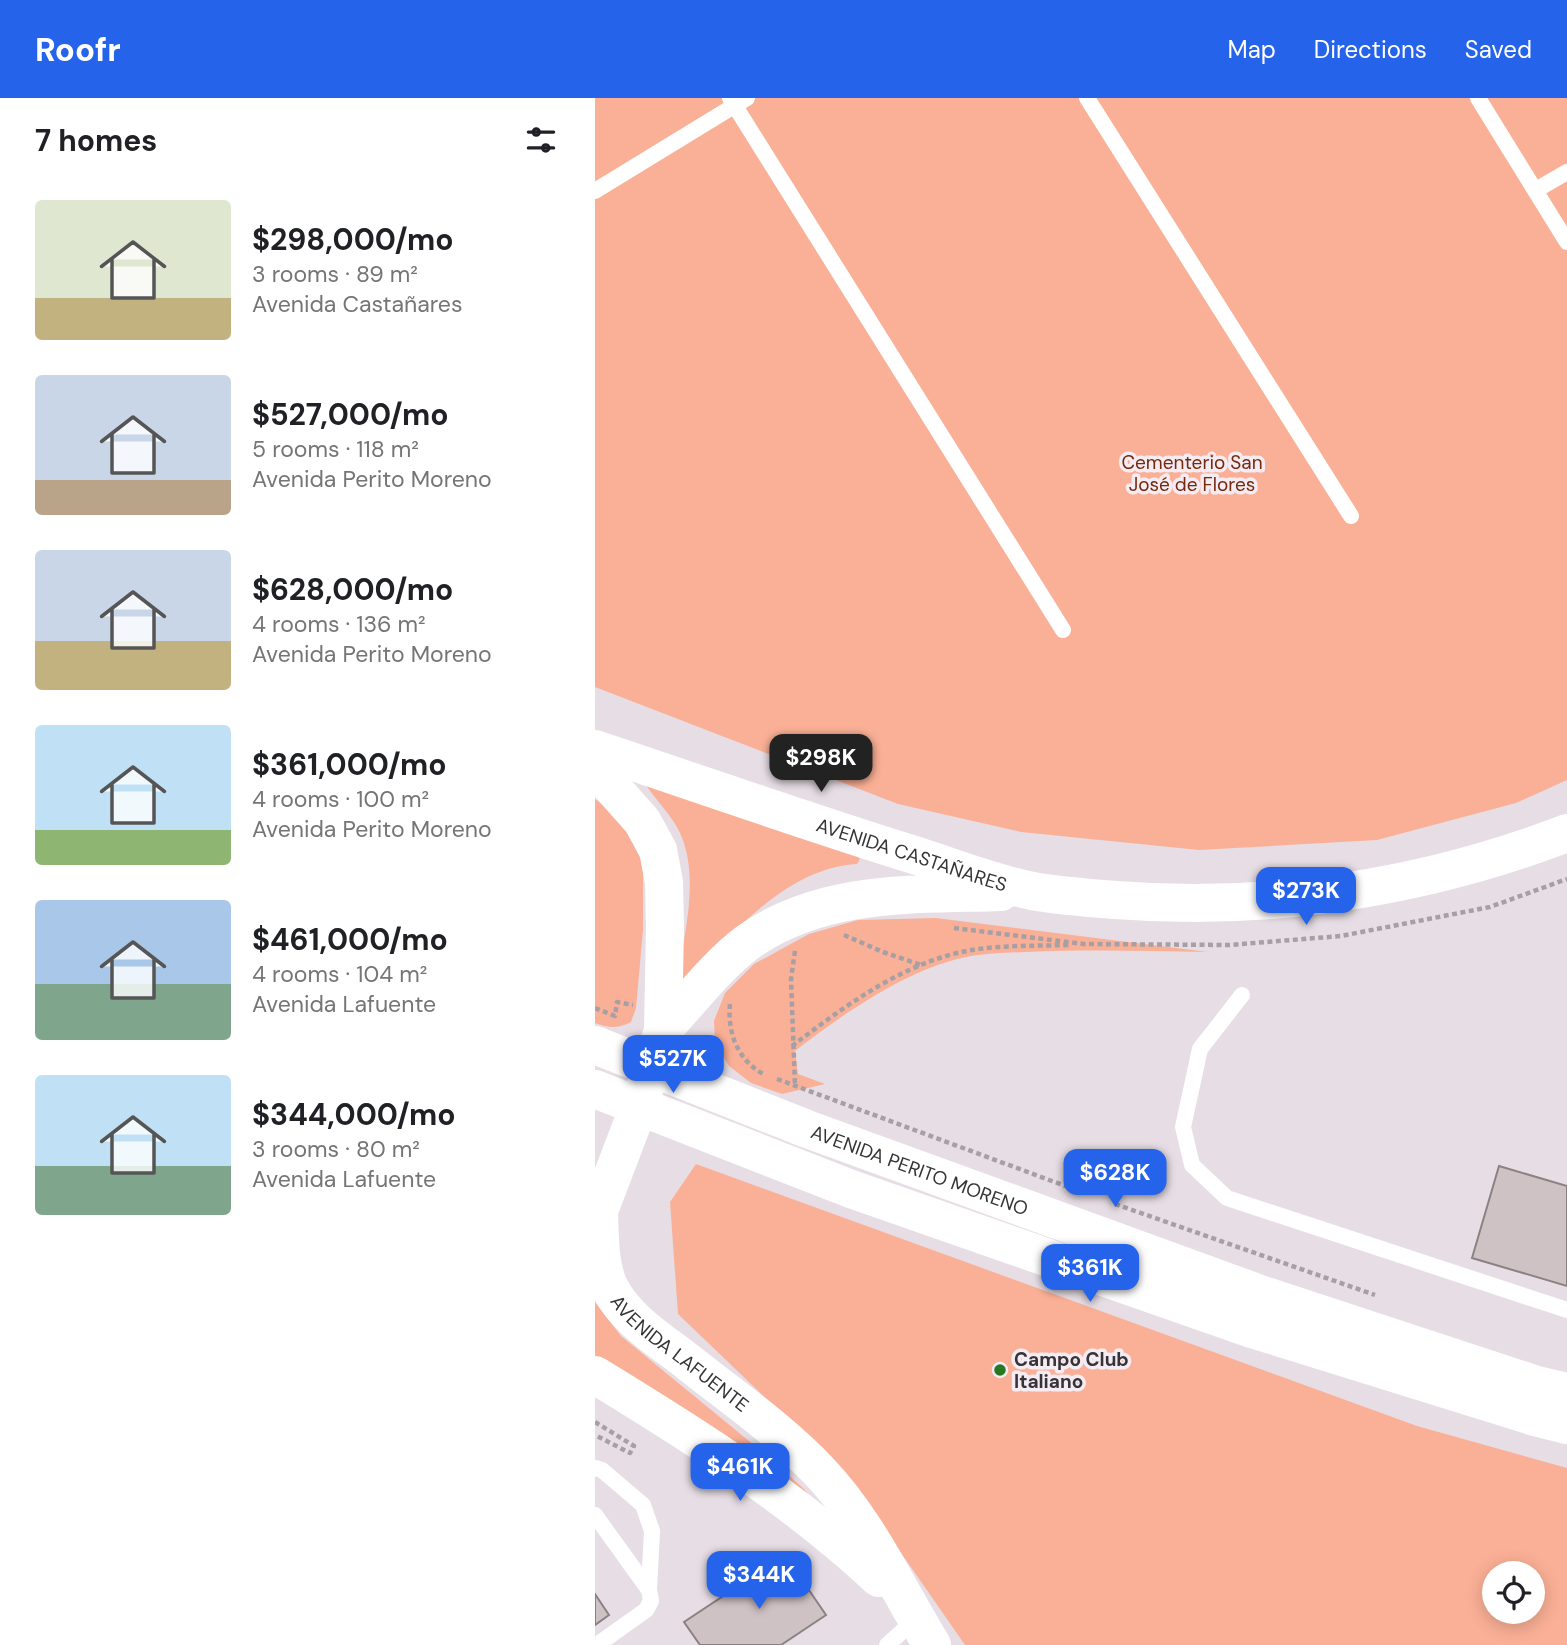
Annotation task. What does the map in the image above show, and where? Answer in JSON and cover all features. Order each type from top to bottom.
[{"type":"main road","name":"AVENIDA CASTAÑARES","points":[[595,749],[850,835],[1031,891]]},
{"type":"main road","points":[[595,768],[642,821],[658,850],[664,882],[665,916],[663,1030],[639,1106],[597,1213]]},
{"type":"main road","name":"AVENIDA CASTAÑARES","points":[[663,1030],[706,982],[747,943],[795,916],[827,904],[873,897],[1031,891],[1165,904],[1267,901],[1361,890],[1457,869],[1567,833]]},
{"type":"main road","name":"AVENIDA PERITO MORENO","points":[[595,1045],[807,1129],[1263,1295],[1537,1385],[1567,1392]]},
{"type":"main road","name":"AVENIDA PERITO MORENO","points":[[595,1089],[851,1188],[1249,1328],[1567,1425]]},
{"type":"main road","name":"AVENIDA LAFUENTE","points":[[597,1213],[600,1255],[608,1285],[622,1308],[785,1438],[819,1471],[849,1505],[918,1622]]},
{"type":"main road","points":[[595,1375],[784,1497],[835,1537],[918,1622]]},
{"type":"lane","points":[[1087,98],[1350,516]]},
{"type":"lane","points":[[1478,98],[1567,243]]},
{"type":"lane","points":[[595,191],[737,101],[1063,630]]},
{"type":"lane","points":[[1536,190],[1567,172]]},
{"type":"lane","points":[[1242,995],[1200,1049],[1183,1127],[1192,1165],[1227,1198],[1567,1310]]},
{"type":"lane","points":[[595,1468],[602,1470],[643,1505],[652,1531],[649,1590],[651,1601],[646,1611],[597,1645]]},
{"type":"lane","points":[[595,1515],[649,1590]]},
{"type":"lane","points":[[887,1645],[918,1622]]},
{"type":"path","points":[[792,1046],[841,1009],[910,970],[971,950],[1084,944],[1229,945],[1341,936],[1490,907],[1567,879]]},
{"type":"path","points":[[953,927],[1084,944]]},
{"type":"path","points":[[850,930],[838,932],[860,943],[922,965]]},
{"type":"path","points":[[787,953],[796,947],[791,979],[795,1086]]},
{"type":"path","points":[[735,995],[730,1003],[728,1023],[734,1043],[748,1062],[762,1074],[1097,1197]]},
{"type":"path","points":[[1110,1202],[1387,1299]]},
{"type":"path","points":[[595,1422],[634,1446],[630,1454],[595,1435]]},
{"type":"green space","name":"Cementerio San José de Flores","points":[[595,98],[1567,98],[1567,780],[1516,803],[1377,840],[1199,850],[1021,832],[898,804],[595,687]]},
{"type":"green space","points":[[645,784],[855,854],[860,859],[857,864],[832,868],[786,889],[746,921],[691,974],[686,983],[679,972],[689,907],[688,859],[677,827]]},
{"type":"green space","points":[[595,799],[621,818],[643,864],[643,930],[636,1008],[631,1022],[618,1027],[595,1023]]},
{"type":"green space","points":[[936,918],[1208,952],[1049,951],[962,958],[896,983],[832,1023],[795,1051],[798,1074],[825,1084],[782,1094],[751,1083],[729,1066],[715,1042],[714,1021],[725,993],[754,964],[809,934],[858,920]]},
{"type":"green space","name":"Campo Club Italiano","points":[[696,1164],[1417,1426],[1567,1468],[1567,1645],[965,1645],[849,1478],[678,1314],[670,1202]]},
{"type":"green space","points":[[595,1302],[621,1336],[803,1488],[840,1531],[595,1366]]},
{"type":"building","points":[[1499,1166],[1567,1186],[1567,1286],[1472,1258]]},
{"type":"building","points":[[785,1555],[826,1615],[781,1645],[700,1645],[684,1622]]},
{"type":"building","points":[[595,1594],[609,1615],[595,1625]]},
{"type":"place","name":"Campo Club Italiano","points":[[1000,1370]]}]
